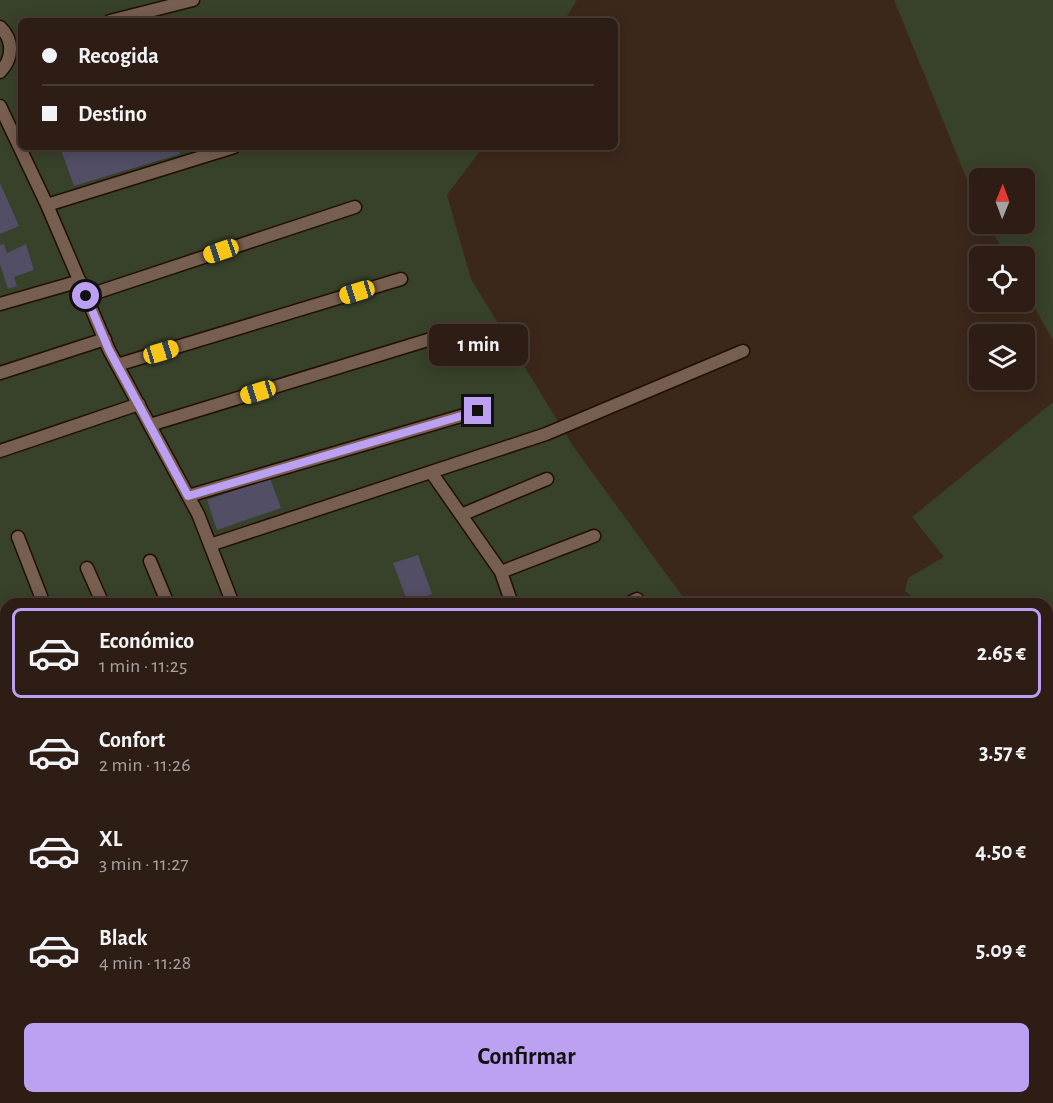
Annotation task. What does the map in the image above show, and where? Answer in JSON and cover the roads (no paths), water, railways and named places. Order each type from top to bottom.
[{"type":"lane","points":[[122,18],[193,0]]},
{"type":"lane","points":[[0,27],[16,45],[8,63],[0,72]]},
{"type":"lane","points":[[0,106],[18,144]]},
{"type":"lane","points":[[21,150],[117,365],[188,496],[231,598]]},
{"type":"lane","points":[[47,205],[224,150]]},
{"type":"lane","points":[[86,296],[356,207]]},
{"type":"lane","points":[[117,365],[400,279]]},
{"type":"lane","points":[[0,304],[80,281]]},
{"type":"lane","points":[[0,373],[105,339]]},
{"type":"lane","points":[[150,425],[431,339]]},
{"type":"lane","points":[[210,545],[546,434],[743,351]]},
{"type":"lane","points":[[0,451],[139,404]]},
{"type":"lane","points":[[188,496],[478,411]]},
{"type":"lane","points":[[431,472],[501,572],[510,598]]},
{"type":"lane","points":[[461,515],[547,479]]},
{"type":"lane","points":[[501,572],[594,536]]},
{"type":"lane","points":[[18,537],[42,598]]},
{"type":"lane","points":[[150,561],[165,598]]},
{"type":"lane","points":[[87,568],[100,598]]}]
